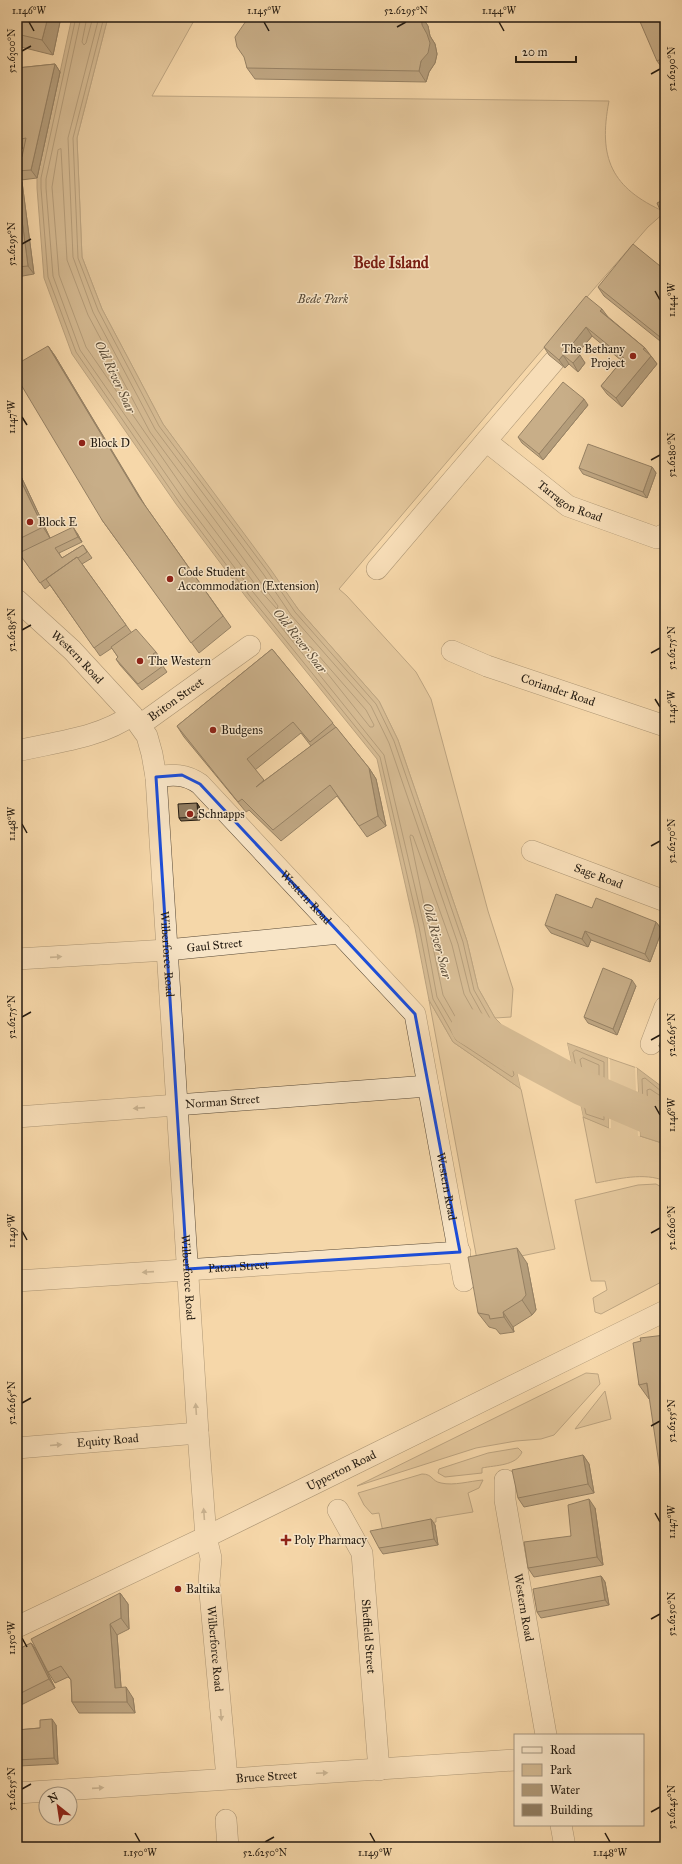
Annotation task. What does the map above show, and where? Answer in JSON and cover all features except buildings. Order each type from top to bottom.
[{"type":"street","points":[[377,569],[554,362]]},
{"type":"street","name":"Tarragon Road","points":[[486,441],[568,506],[658,538],[665,534]]},
{"type":"street","name":"Western Road","points":[[17,600],[72,650],[136,720],[147,736],[156,777],[182,775],[191,778],[200,784],[415,1014],[460,1252],[464,1281]]},
{"type":"street","name":"Briton Street","points":[[17,751],[103,731],[122,722],[136,720],[250,646]]},
{"type":"street","name":"Coriander Road","points":[[452,651],[487,666],[665,726]]},
{"type":"street","name":"Wilberforce Road","points":[[156,777],[198,1433],[206,1538],[211,1558],[209,1582],[227,1778]]},
{"type":"street","name":"Sage Road","points":[[532,851],[665,901]]},
{"type":"street","name":"Gaul Street","points":[[17,959],[167,950],[340,933]]},
{"type":"street","points":[[651,1044],[665,1007]]},
{"type":"street","name":"Norman Street","points":[[17,1117],[428,1086]]},
{"type":"street","name":"Paton Street","points":[[17,1281],[460,1252]]},
{"type":"street","name":"Upperton Road","points":[[17,1627],[206,1538],[665,1311]]},
{"type":"street","name":"Equity Road","points":[[17,1448],[198,1433]]},
{"type":"street","name":"Western Road","points":[[505,1480],[505,1500],[546,1734]]},
{"type":"street","name":"Sheffield Street","points":[[338,1510],[362,1553],[379,1770]]},
{"type":"street","name":"Bruce Street","points":[[17,1792],[227,1778],[379,1770],[514,1760]]},
{"type":"street","points":[[226,1820],[228,1847]]},
{"type":"street","points":[[561,1826],[565,1847]]},
{"type":"highlighted area","points":[[182,775],[200,784],[415,1014],[460,1252],[187,1269],[156,777]]},
{"type":"green space","name":"Bede Park","points":[[108,17],[196,17],[152,96],[609,101],[606,121],[606,139],[608,155],[613,169],[632,193],[665,212],[648,227],[593,290],[339,589],[416,672],[431,699],[488,911],[513,989],[511,1017],[495,1018],[478,988],[467,941],[398,740],[379,701],[298,609],[163,424],[102,309],[82,257],[77,138]]},
{"type":"green space","points":[[429,1000],[453,1042],[521,1089],[555,1249],[478,1265]]},
{"type":"green space","points":[[608,1058],[637,1068],[640,1136],[665,1144],[665,1181],[657,1178],[631,1177],[596,1183],[583,1117],[609,1127]]},
{"type":"green space","points":[[656,1184],[665,1189],[665,1280],[601,1314],[595,1312],[593,1298],[607,1290],[605,1281],[591,1281],[575,1200],[638,1185]]},
{"type":"green space","points":[[586,1373],[598,1374],[600,1384],[554,1435],[541,1439],[516,1441],[476,1448],[357,1486]]},
{"type":"green space","points":[[605,1391],[611,1419],[575,1429]]},
{"type":"green space","points":[[518,1448],[522,1452],[515,1460],[505,1464],[482,1468],[482,1473],[445,1477],[438,1473],[439,1469],[488,1453]]},
{"type":"green space","points":[[426,1474],[435,1481],[446,1484],[483,1480],[479,1488],[468,1493],[473,1512],[436,1518],[436,1522],[383,1532],[379,1513],[372,1514],[364,1505],[358,1493]]},
{"type":"water","points":[[72,17],[108,17],[77,138],[82,257],[102,309],[163,424],[298,609],[379,701],[398,740],[467,941],[478,988],[495,1018],[508,1031],[521,1089],[453,1042],[429,1000],[415,928],[377,759],[246,597],[176,504],[72,354],[44,278],[37,178]]},
{"type":"water","points":[[567,1043],[608,1058],[609,1128],[583,1117]]},
{"type":"water","points":[[637,1068],[665,1089],[665,1144],[640,1136]]},
{"type":"pier","points":[[508,1031],[510,1031],[523,1090],[521,1089]]},
{"type":"pier","points":[[565,1042],[567,1043],[583,1117],[581,1116]]},
{"type":"pier","points":[[608,1058],[610,1059],[611,1128],[609,1128]]},
{"type":"pier","points":[[635,1067],[637,1068],[640,1136],[638,1136]]},
{"type":"waterway","name":"Old River Soar","points":[[469,1027],[581,1087],[665,1123]]},
{"type":"place","name":"The Bethany Project","points":[[633,356]]},
{"type":"place","name":"Block D","points":[[82,443]]},
{"type":"place","name":"Block E","points":[[30,522]]},
{"type":"place","name":"Code Student Accommodation (Extension)","points":[[170,579]]},
{"type":"place","name":"The Western","points":[[140,661]]},
{"type":"place","name":"Budgens","points":[[213,730]]},
{"type":"place","name":"Schnapps","points":[[190,814]]},
{"type":"place","name":"Poly Pharmacy","points":[[286,1540]]},
{"type":"place","name":"Baltika","points":[[178,1589]]},
{"type":"district","name":"Bede Island","points":[[391,262]]}]
